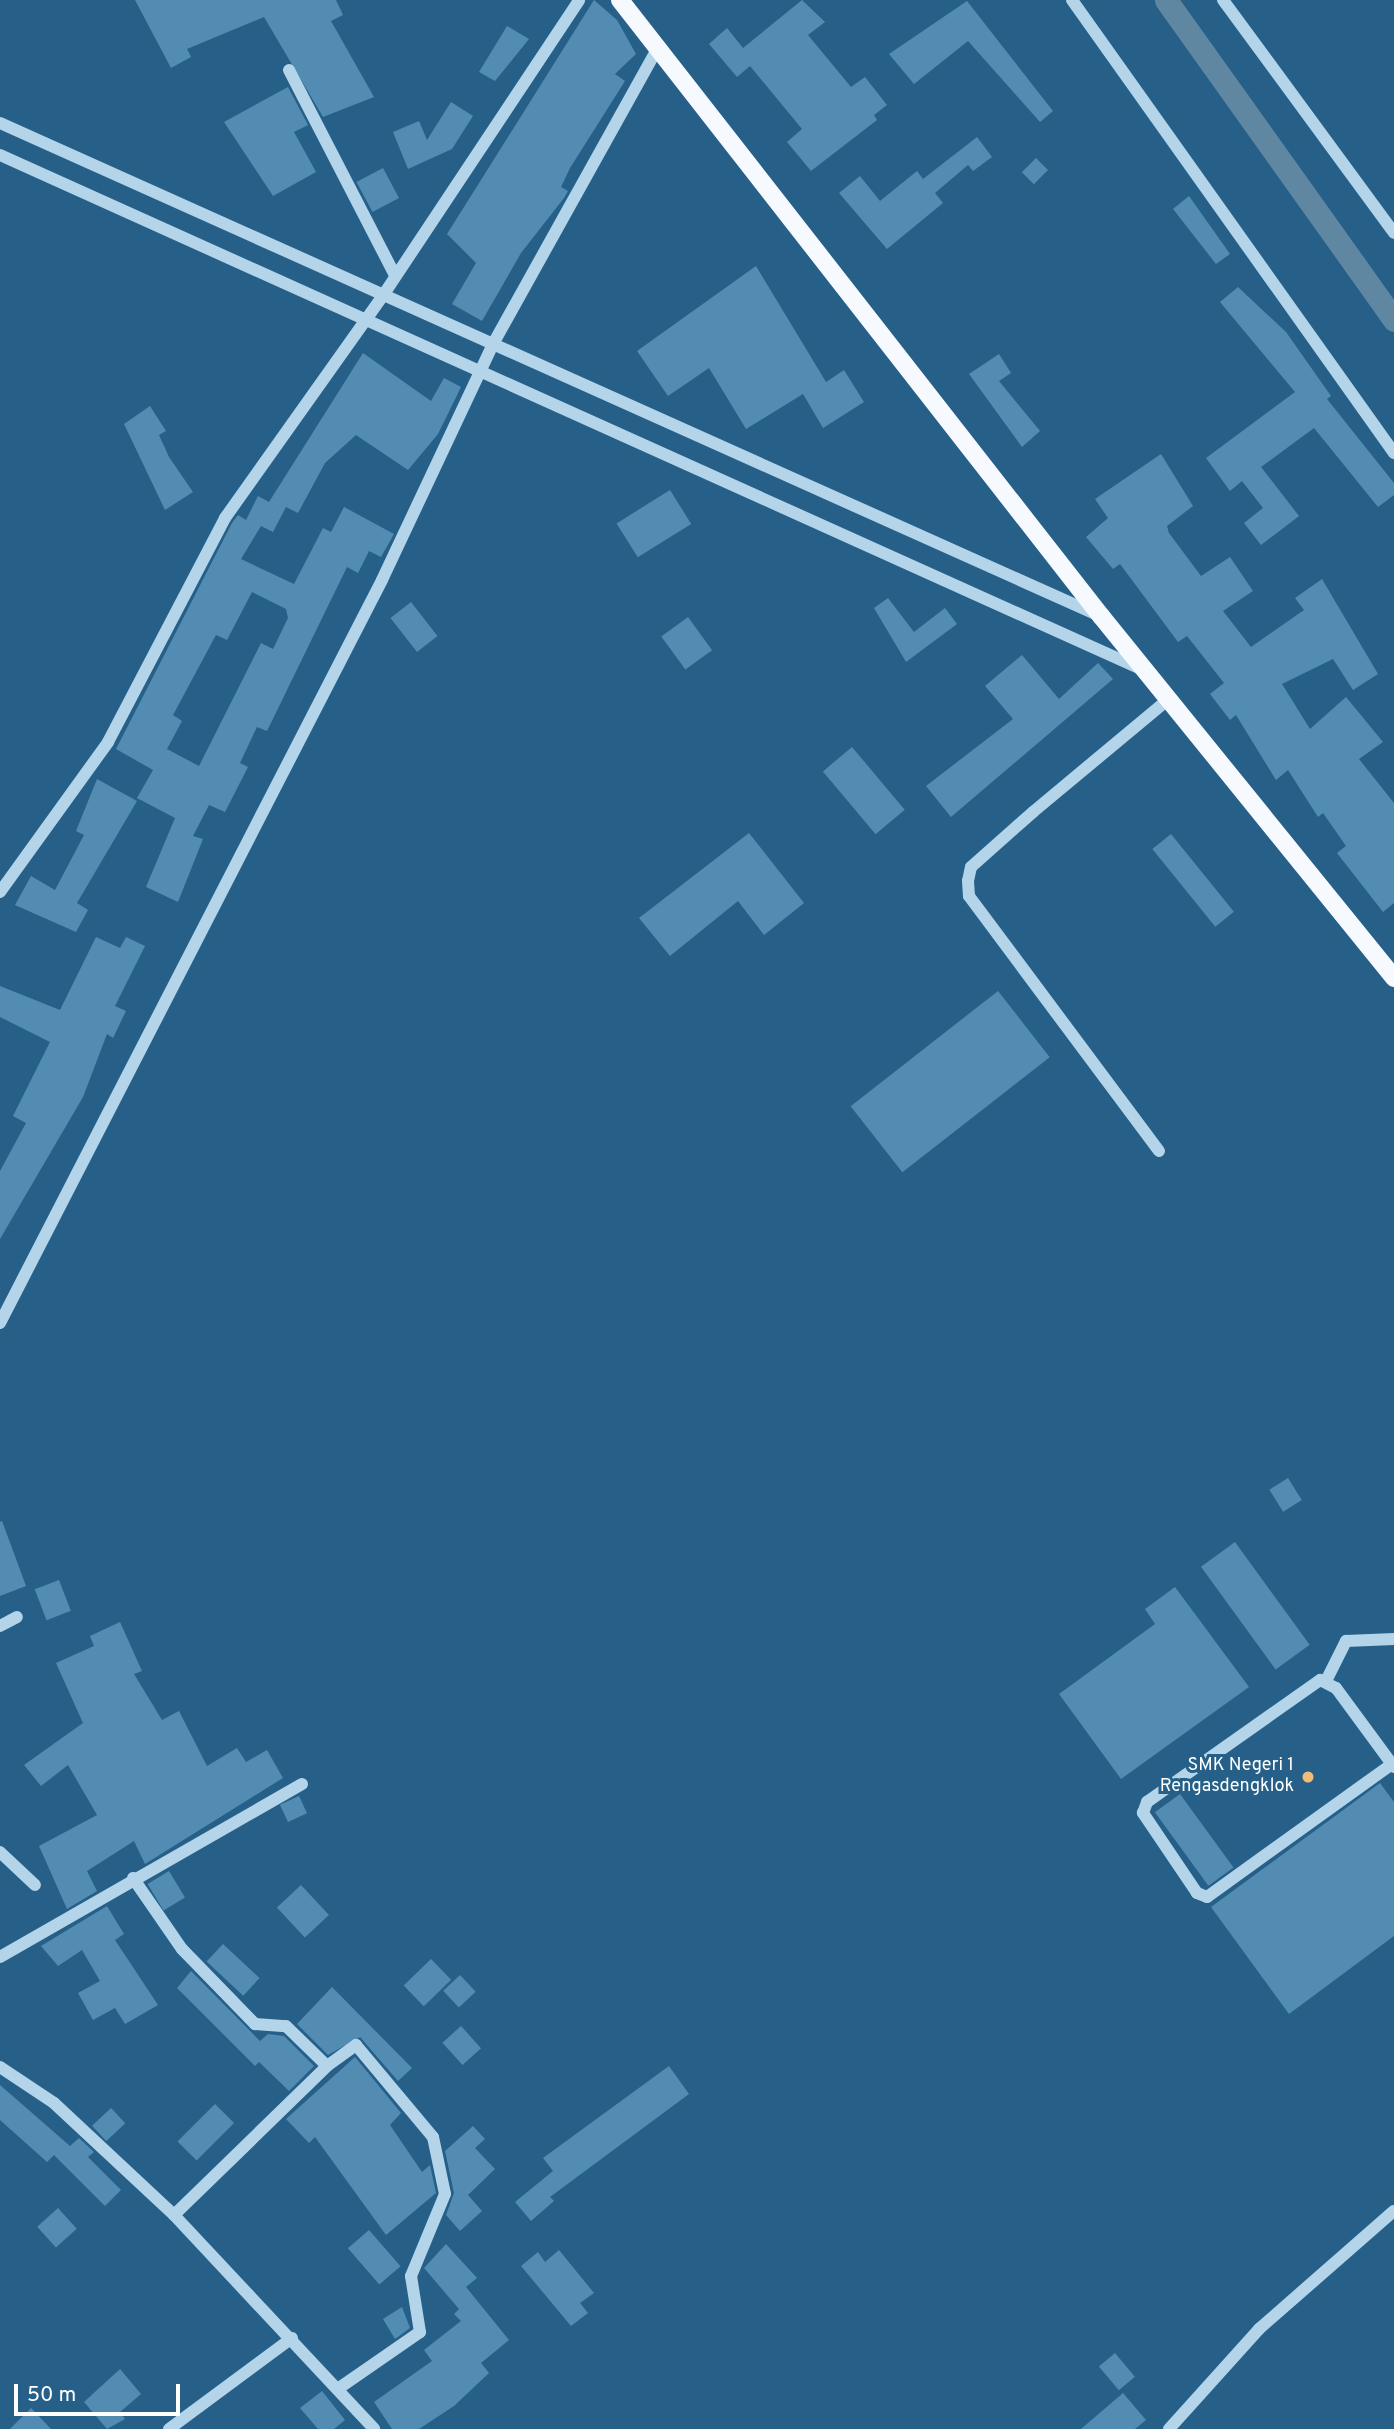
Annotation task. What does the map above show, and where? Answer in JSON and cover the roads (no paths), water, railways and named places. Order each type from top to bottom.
[{"type":"main road","points":[[620,0],[1101,616],[1150,673],[1394,978]]},
{"type":"street","points":[[0,892],[108,742],[225,518],[365,322],[579,0]]},
{"type":"street","points":[[1072,0],[1394,453]]},
{"type":"street","points":[[1223,0],[1394,233]]},
{"type":"street","points":[[0,1323],[382,580],[493,344],[658,47]]},
{"type":"street","points":[[289,70],[395,275]]},
{"type":"street","points":[[0,123],[382,297],[1101,616]]},
{"type":"street","points":[[0,155],[365,322],[1150,673]]},
{"type":"street","points":[[1159,1151],[976,905],[968,881],[971,867],[1170,698]]},
{"type":"street","points":[[0,1626],[17,1617]]},
{"type":"street","points":[[1326,1681],[1346,1641],[1394,1639]]},
{"type":"street","points":[[1326,1681],[1393,1766],[1211,1896],[1197,1893],[1146,1818],[1144,1805],[1305,1686],[1326,1681]]},
{"type":"street","points":[[0,1957],[133,1878],[302,1784]]},
{"type":"street","points":[[0,1852],[35,1885]]},
{"type":"street","points":[[133,1878],[182,1949],[255,2024],[286,2026],[327,2066]]},
{"type":"street","points":[[174,2215],[327,2066],[350,2045],[358,2047],[427,2124],[444,2177],[443,2204],[411,2276],[420,2332],[339,2388]]},
{"type":"street","points":[[0,2067],[54,2104],[174,2215],[339,2388],[374,2429]]},
{"type":"street","points":[[1176,2427],[1259,2329],[1394,2211]]},
{"type":"street","points":[[169,2429],[292,2338]]},
{"type":"waterway","points":[[1166,0],[1394,320]]},
{"type":"place","name":"SMK Negeri 1 Rengasdengklok","points":[[1308,1777]]}]
